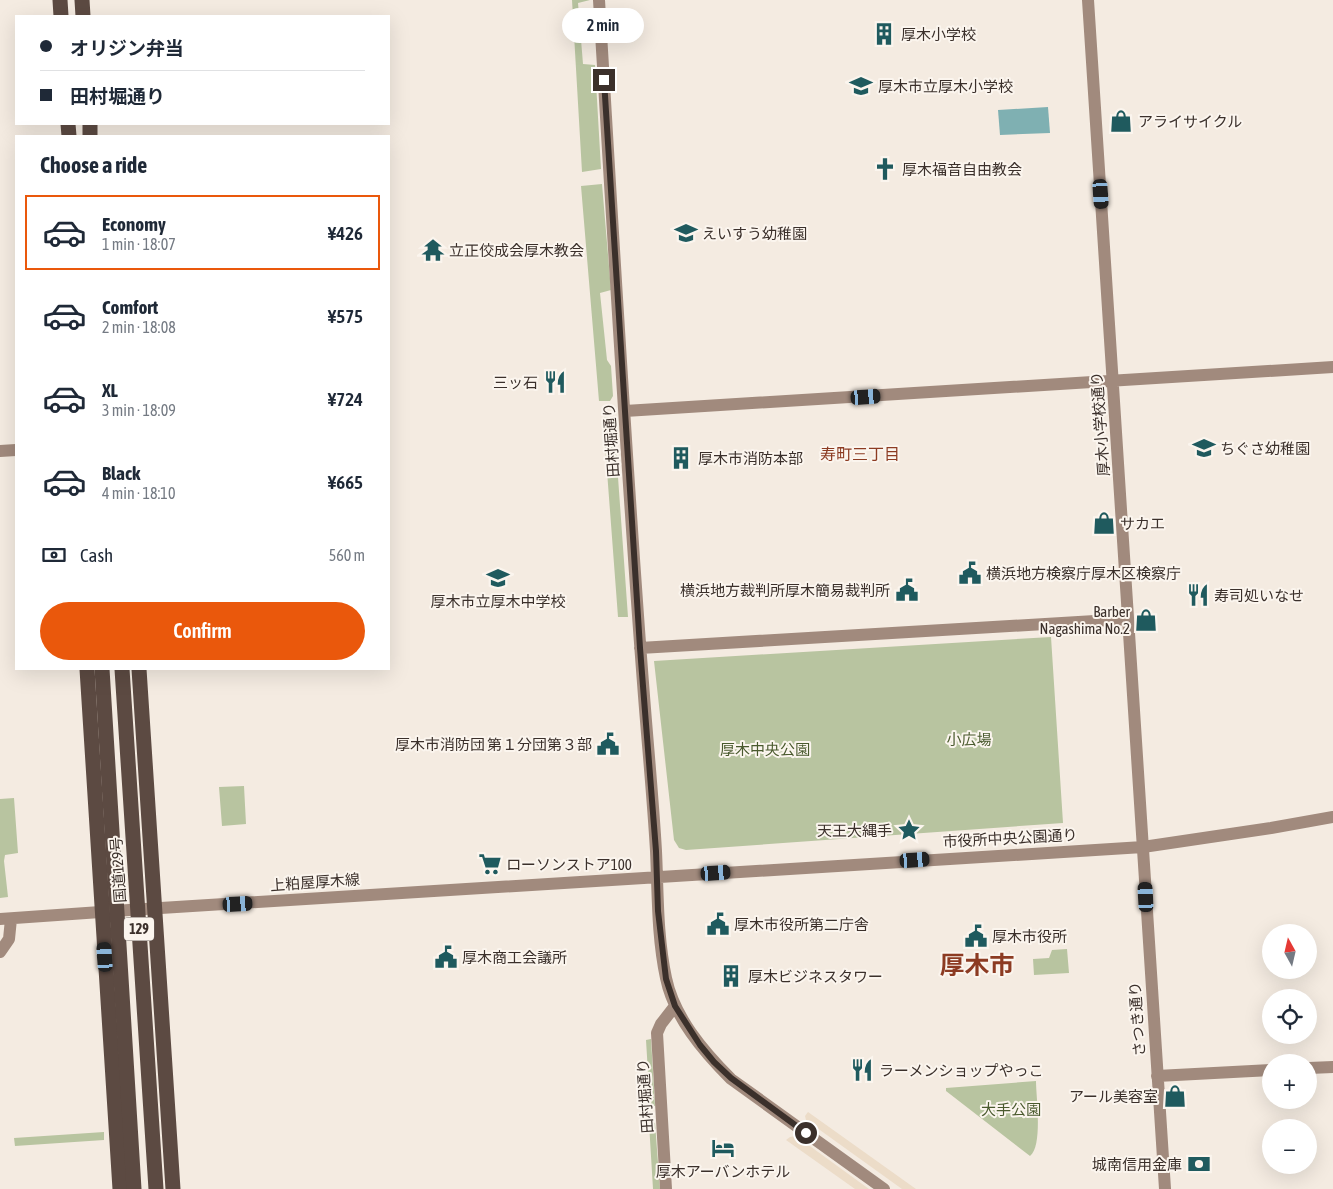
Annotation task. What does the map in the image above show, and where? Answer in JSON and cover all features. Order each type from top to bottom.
[{"type":"highway","points":[[60,0],[62,15]]},
{"type":"highway","points":[[82,0],[83,15]]},
{"type":"highway","name":"129","points":[[87,670],[120,1189]]},
{"type":"highway","name":"国道129号","points":[[102,670],[134,1189]]},
{"type":"highway","name":"国道129号","points":[[122,670],[156,1189]]},
{"type":"highway","name":"129","points":[[139,670],[173,1189]]},
{"type":"street","name":"田村堀通り","points":[[599,0],[640,648],[666,979],[675,1006],[700,1045],[714,1062],[731,1078],[884,1189]]},
{"type":"street","name":"厚木小学校通り","points":[[1088,0],[1143,846]]},
{"type":"street","points":[[625,411],[1333,368]]},
{"type":"street","points":[[0,451],[15,450]]},
{"type":"street","points":[[640,648],[1128,619]]},
{"type":"street","name":"市役所中央公園通り","points":[[657,877],[1143,846],[1271,828],[1333,817]]},
{"type":"street","name":"さつき通り","points":[[1143,846],[1165,1189]]},
{"type":"street","name":"上粕屋厚木線","points":[[0,952],[9,939],[6,919],[657,877]]},
{"type":"street","name":"田村堀通り","points":[[666,1189],[657,1033],[664,1019],[675,1006]]},
{"type":"street","points":[[1317,1068],[1333,1067]]},
{"type":"street","points":[[1157,1076],[1262,1070]]},
{"type":"green space","points":[[572,0],[590,0],[578,3],[583,64],[595,65],[601,169],[582,172]]},
{"type":"green space","points":[[602,184],[611,290],[600,293],[607,360],[611,366],[613,396],[610,401],[599,401],[581,186]]},
{"type":"green space","points":[[609,417],[614,421],[628,617],[618,617],[603,418]]},
{"type":"green space","name":"厚木中央公園","points":[[1051,637],[1063,823],[686,850],[679,848],[674,840],[654,661]]},
{"type":"green space","points":[[244,786],[246,824],[222,826],[219,787]]},
{"type":"green space","points":[[14,798],[18,853],[5,855],[8,897],[0,898],[0,799]]},
{"type":"green space","points":[[1067,949],[1069,973],[1034,975],[1033,959],[1049,958],[1052,950]]},
{"type":"green space","points":[[651,1039],[655,1106],[650,1106],[646,1040]]},
{"type":"green space","name":"大手公園","points":[[1036,1081],[1038,1132],[1034,1151],[1030,1156],[946,1091],[946,1088]]},
{"type":"green space","points":[[649,1123],[655,1123],[660,1189],[653,1189]]},
{"type":"green space","points":[[104,1132],[104,1140],[15,1146],[14,1138]]},
{"type":"shaded area","points":[[808,1112],[916,1189],[902,1189],[806,1120],[805,1116]]},
{"type":"shaded area","points":[[796,1136],[869,1189],[855,1189],[786,1140]]},
{"type":"water","points":[[1048,107],[1050,133],[1000,135],[998,110]]},
{"type":"place","name":"厚木小学校","points":[[884,34]]},
{"type":"place","name":"厚木市立厚木小学校","points":[[861,86]]},
{"type":"place","name":"アライサイクル","points":[[1121,121]]},
{"type":"place","name":"厚木福音自由教会","points":[[885,169]]},
{"type":"place","name":"えいすう幼稚園","points":[[686,233]]},
{"type":"place","name":"立正佼成会厚木教会","points":[[433,250]]},
{"type":"place","name":"三ッ石","points":[[555,382]]},
{"type":"place","name":"ちぐさ幼稚園","points":[[1204,448]]},
{"type":"place","name":"厚木市消防本部","points":[[681,458]]},
{"type":"place","name":"サカエ","points":[[1104,523]]},
{"type":"place","name":"横浜地方検察庁厚木区検察庁","points":[[970,573]]},
{"type":"place","name":"厚木市立厚木中学校","points":[[498,578]]},
{"type":"place","name":"横浜地方裁判所厚木簡易裁判所","points":[[907,590]]},
{"type":"place","name":"寿司処いなせ","points":[[1198,595]]},
{"type":"place","name":"Barber Nagashima No.2","points":[[1146,620]]},
{"type":"place","name":"厚木市消防団 第１分団第３部","points":[[608,744]]},
{"type":"place","name":"天王大縄手","points":[[909,830]]},
{"type":"place","name":"ローソンストア100","points":[[490,864]]},
{"type":"place","name":"厚木市役所第二庁舎","points":[[718,924]]},
{"type":"place","name":"厚木市役所","points":[[976,936]]},
{"type":"place","name":"厚木商工会議所","points":[[446,957]]},
{"type":"place","name":"厚木ビジネスタワー","points":[[731,976]]},
{"type":"place","name":"ラーメンショップやっこ","points":[[862,1070]]},
{"type":"place","name":"アール美容室","points":[[1175,1096]]},
{"type":"place","name":"厚木アーバンホテル","points":[[723,1148]]},
{"type":"place","name":"城南信用金庫","points":[[1199,1164]]},
{"type":"district","name":"寿町三丁目","points":[[860,454]]},
{"type":"district","name":"厚木市","points":[[977,965]]},
{"type":"route","points":[[604,80],[640,648],[656,851],[658,911],[666,979],[675,1006],[700,1045],[714,1062],[731,1078],[806,1133]]},
{"type":"park label","name":"小広場","points":[[969,739]]}]
